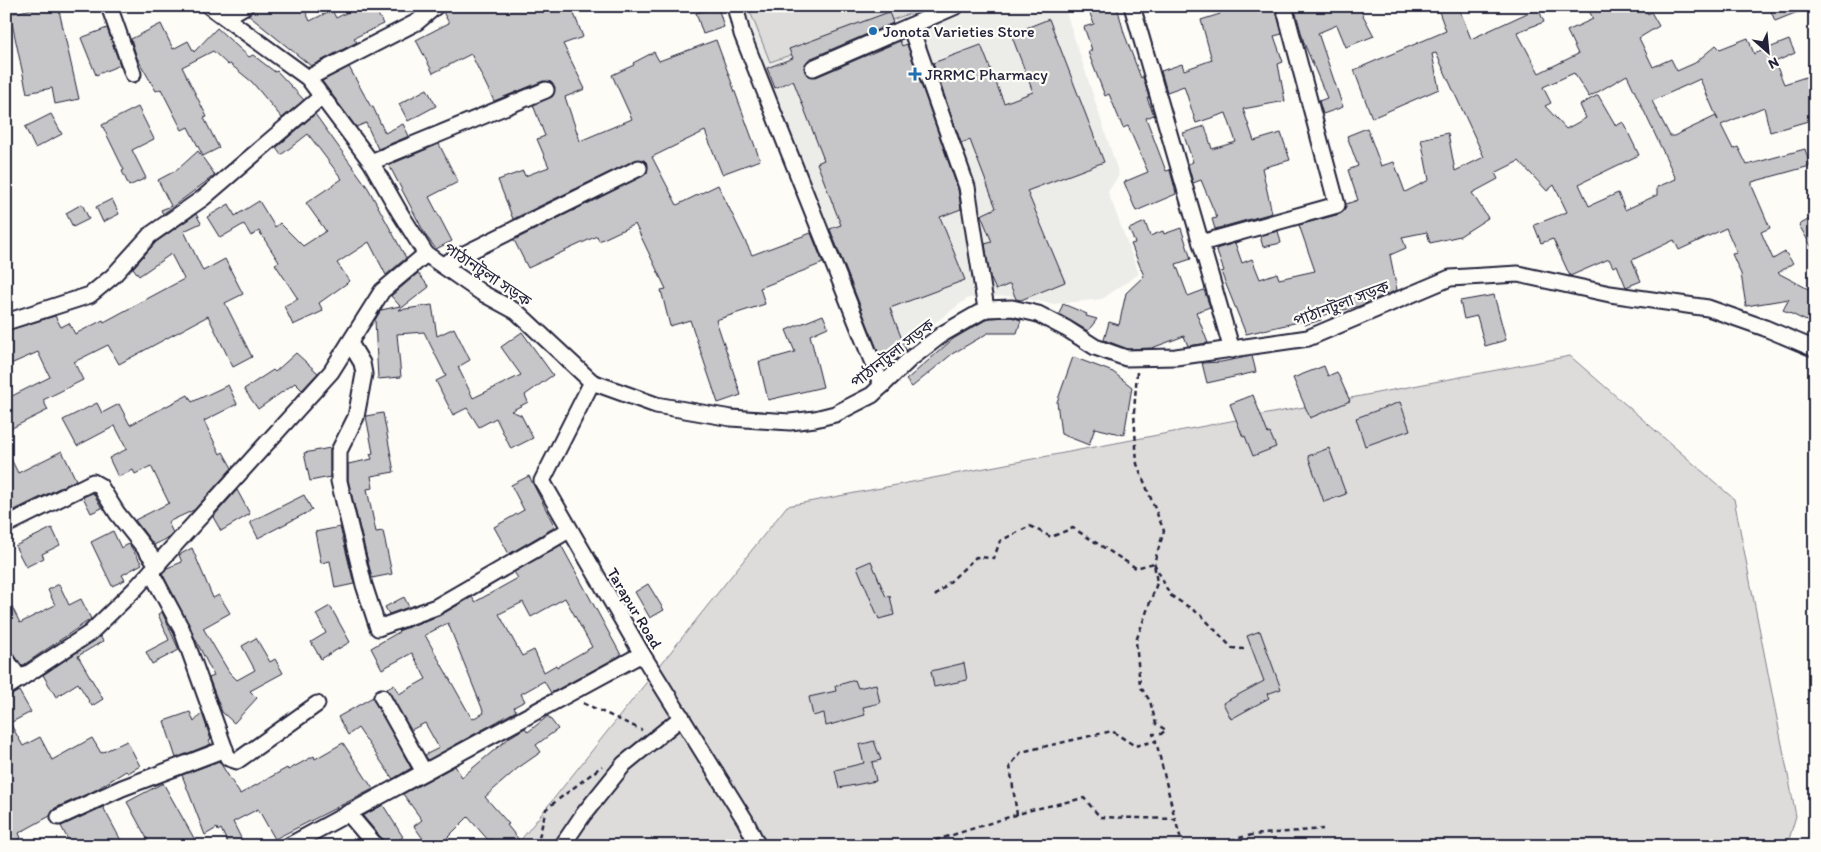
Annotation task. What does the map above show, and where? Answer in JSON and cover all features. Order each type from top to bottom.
[{"type":"street","points":[[109,6],[133,74]]},
{"type":"street","name":"পাঠানটুলা সড়ক","points":[[209,6],[308,78],[371,162],[426,254],[482,293],[517,312],[592,382],[656,404],[731,418],[790,422],[816,419],[835,414],[872,395],[910,359],[937,338],[986,308],[1012,308],[1038,314],[1067,329],[1095,347],[1126,358],[1176,358],[1308,338],[1450,278],[1518,274],[1610,294],[1708,308],[1765,328],[1815,349]]},
{"type":"street","points":[[226,17],[245,6]]},
{"type":"street","points":[[308,78],[417,22],[436,6]]},
{"type":"street","points":[[736,6],[742,34],[882,386]]},
{"type":"street","points":[[813,68],[956,6]]},
{"type":"street","points":[[1132,6],[1232,350]]},
{"type":"street","points":[[1202,242],[1337,205],[1284,6]]},
{"type":"street","points":[[910,26],[967,187],[986,308]]},
{"type":"street","points":[[371,162],[546,90]]},
{"type":"street","points":[[6,322],[90,295],[113,276],[150,235],[203,198],[322,96]]},
{"type":"street","points":[[442,265],[639,168]]},
{"type":"street","points":[[6,688],[90,634],[155,568],[331,372],[382,292],[426,254]]},
{"type":"street","points":[[350,343],[362,363],[364,374],[356,417],[339,450],[339,481],[364,585],[378,628],[436,607],[569,530]]},
{"type":"street","name":"Tarapur Road","points":[[592,382],[542,482],[642,654],[745,820],[758,846]]},
{"type":"street","points":[[6,525],[93,482],[100,486],[155,568],[182,630],[228,758],[237,762],[317,704]]},
{"type":"street","points":[[288,846],[642,654]]},
{"type":"street","points":[[6,659],[20,679]]},
{"type":"street","points":[[382,697],[424,772]]},
{"type":"street","points":[[562,846],[583,815],[624,764],[682,716]]},
{"type":"street","points":[[59,816],[122,788],[225,749]]},
{"type":"street","points":[[348,813],[376,846]]},
{"type":"path","points":[[1138,358],[1134,412],[1137,464],[1164,531],[1154,563],[1157,583],[1136,641],[1140,686],[1150,701],[1156,724],[1166,730],[1161,734],[1153,734],[1183,846]]},
{"type":"path","points":[[935,596],[976,558],[994,558],[1000,541],[1030,526],[1051,537],[1073,528],[1136,568],[1154,563]]},
{"type":"path","points":[[1154,563],[1170,595],[1201,615],[1232,648],[1244,649]]},
{"type":"path","points":[[566,695],[644,731]]},
{"type":"path","points":[[1017,815],[1010,766],[1021,752],[1112,731],[1135,746],[1156,741]]},
{"type":"path","points":[[918,846],[1017,815],[1084,798],[1100,817],[1175,819]]},
{"type":"path","points":[[1204,846],[1252,835],[1323,829]]},
{"type":"shaded area","points":[[740,6],[1064,6],[1119,175],[1108,192],[1139,274],[1102,299],[1054,304],[1008,296],[968,298],[912,340],[885,370],[781,117]]},
{"type":"shaded area","points":[[748,6],[932,6],[770,62]]},
{"type":"shaded area","points":[[1570,356],[1734,499],[1796,816],[1787,846],[516,846],[787,506]]},
{"type":"building","points":[[45,6],[58,6],[79,99],[55,104],[52,88],[27,93],[10,14]]},
{"type":"building","points":[[258,6],[303,6],[310,21],[332,10],[336,18],[360,6],[374,6],[383,24],[354,38],[357,42],[311,66],[248,15]]},
{"type":"building","points":[[445,6],[571,6],[583,37],[563,44],[585,89],[565,97],[580,141],[632,119],[612,75],[634,65],[633,63],[654,52],[659,61],[716,40],[760,160],[722,174],[705,131],[652,157],[677,205],[718,185],[752,255],[811,233],[823,263],[760,288],[765,304],[716,320],[741,395],[718,403],[690,320],[670,326],[661,290],[666,289],[635,224],[599,241],[597,236],[528,268],[514,240],[643,176],[647,173],[648,164],[644,160],[635,160],[513,219],[498,180],[523,171],[525,176],[549,167],[537,139],[545,136],[533,105],[553,96],[555,87],[551,82],[543,81],[494,101],[471,54],[433,73],[416,40],[449,23],[443,12]]},
{"type":"building","points":[[1087,6],[1117,6],[1124,33],[1141,78],[1143,77],[1149,98],[1147,98],[1154,115],[1146,118],[1166,171],[1170,170],[1175,189],[1176,194],[1136,211],[1124,182],[1148,172],[1128,126],[1123,128],[1109,94],[1105,96],[1088,52],[1092,50],[1084,27],[1094,24]]},
{"type":"building","points":[[1234,6],[1275,6],[1282,34],[1274,36],[1283,62],[1278,64],[1285,101],[1243,109],[1254,141],[1281,133],[1290,160],[1262,168],[1272,213],[1215,229],[1212,219],[1217,218],[1201,180],[1193,183],[1188,164],[1193,162],[1183,133],[1205,126],[1212,149],[1236,142],[1226,113],[1196,123],[1184,86],[1167,92],[1161,71],[1182,64],[1184,70],[1212,60],[1201,20],[1220,14],[1219,11]]},
{"type":"building","points":[[1294,6],[1358,6],[1374,36],[1346,47],[1337,25],[1318,33],[1343,107],[1323,114],[1319,101],[1327,98],[1304,43]]},
{"type":"building","points":[[1437,6],[1458,6],[1471,39],[1538,8],[1544,22],[1517,32],[1539,73],[1578,54],[1567,31],[1593,19],[1587,6],[1608,6],[1611,13],[1624,6],[1644,6],[1648,14],[1651,12],[1659,26],[1639,38],[1653,67],[1671,59],[1677,71],[1695,63],[1716,45],[1720,49],[1748,38],[1754,54],[1789,40],[1795,53],[1775,62],[1784,84],[1815,74],[1815,119],[1770,132],[1764,107],[1721,125],[1733,149],[1738,147],[1747,165],[1805,149],[1810,166],[1752,182],[1752,186],[1770,228],[1761,232],[1773,259],[1785,252],[1793,263],[1778,273],[1812,291],[1815,295],[1815,325],[1783,310],[1789,299],[1746,306],[1741,274],[1732,254],[1737,253],[1726,228],[1679,250],[1674,240],[1632,260],[1641,281],[1626,287],[1617,265],[1613,267],[1609,259],[1570,276],[1553,239],[1541,243],[1534,225],[1567,212],[1554,185],[1547,191],[1519,161],[1495,173],[1498,179],[1472,193],[1488,218],[1460,236],[1430,243],[1427,232],[1402,237],[1406,248],[1390,255],[1397,290],[1359,306],[1320,316],[1321,320],[1304,325],[1303,321],[1246,334],[1221,272],[1224,271],[1216,249],[1235,243],[1242,263],[1252,259],[1260,279],[1277,273],[1279,279],[1315,271],[1299,225],[1340,214],[1344,211],[1346,204],[1358,200],[1348,170],[1358,166],[1347,136],[1367,128],[1381,166],[1394,162],[1405,192],[1429,180],[1421,139],[1448,133],[1455,171],[1484,157],[1436,53],[1432,54],[1439,89],[1372,118],[1354,70],[1446,31]],"holes":[[[1574,73],[1589,97],[1627,75],[1676,179],[1657,187],[1657,195],[1625,210],[1618,193],[1589,206],[1579,184],[1639,155],[1623,122],[1616,126],[1598,95],[1580,105],[1586,118],[1566,129],[1545,106],[1551,103],[1543,87]],[[1700,79],[1718,120],[1716,116],[1674,136],[1670,136],[1652,101]]]},
{"type":"building","points":[[1769,6],[1810,6],[1810,7],[1775,21]]},
{"type":"building","points":[[718,7],[724,27],[703,34],[696,13]]},
{"type":"building","points":[[889,12],[893,23],[809,59],[804,67],[807,75],[816,77],[900,41],[902,46],[907,44],[958,189],[961,209],[940,217],[965,280],[890,308],[906,350],[881,359],[830,229],[841,225],[817,163],[824,160],[793,80],[775,88],[767,68],[793,58],[789,49]]},
{"type":"building","points":[[1049,19],[1104,162],[1027,191],[1065,282],[1021,300],[1016,299],[1010,284],[996,290],[990,277],[985,244],[992,242],[981,215],[996,208],[970,140],[961,143],[933,63],[981,45],[1004,103],[1033,92],[1011,34]]},
{"type":"building","points":[[161,24],[173,49],[188,41],[194,52],[217,28],[249,57],[253,55],[275,72],[277,71],[304,100],[282,118],[252,82],[230,64],[228,65],[213,51],[182,67],[207,117],[204,118],[219,148],[203,156],[188,127],[182,130],[161,89],[156,91],[137,58],[131,39]]},
{"type":"building","points":[[107,28],[120,65],[96,75],[81,38]]},
{"type":"building","points":[[349,67],[371,107],[373,107],[385,133],[403,124],[409,136],[378,149],[366,123],[356,127],[322,81]]},
{"type":"building","points":[[427,89],[436,106],[408,121],[399,104]]},
{"type":"building","points":[[138,107],[154,139],[132,150],[146,178],[129,186],[122,171],[124,170],[102,125]]},
{"type":"building","points":[[51,114],[62,134],[35,148],[25,127]]},
{"type":"building","points":[[315,114],[368,188],[406,258],[386,275],[369,242],[337,263],[350,281],[319,303],[323,311],[293,325],[284,306],[298,299],[275,264],[279,262],[259,231],[251,236],[244,224],[220,238],[207,217],[229,204],[235,216],[259,201],[275,227],[280,223],[303,246],[326,231],[306,203],[342,179],[308,134],[281,155],[276,148]]},
{"type":"building","points":[[439,144],[458,182],[429,197],[452,241],[436,249],[426,236],[389,165]]},
{"type":"building","points":[[198,151],[215,175],[163,214],[161,210],[171,206],[158,180],[177,170]]},
{"type":"building","points":[[112,199],[119,214],[103,222],[96,207]]},
{"type":"building","points":[[82,204],[89,219],[73,227],[66,213]]},
{"type":"building","points":[[196,214],[201,223],[184,231],[203,271],[225,259],[243,294],[225,303],[252,357],[233,367],[208,316],[119,364],[108,345],[74,362],[83,380],[43,400],[48,410],[6,431],[6,399],[50,377],[38,352],[6,366],[6,331],[55,316],[61,327],[69,323],[75,334],[103,320],[104,322],[184,279],[171,254],[139,276],[133,268],[156,242]]},
{"type":"building","points":[[1815,216],[1815,253],[1799,225]]},
{"type":"building","points":[[1145,222],[1150,236],[1163,231],[1164,234],[1181,228],[1191,259],[1176,264],[1188,296],[1204,290],[1210,307],[1196,312],[1208,343],[1188,346],[1184,336],[1152,348],[1128,349],[1104,340],[1109,322],[1119,325],[1126,293],[1144,276],[1131,244],[1135,243],[1129,229]]},
{"type":"building","points":[[1278,231],[1281,243],[1263,247],[1260,236]]},
{"type":"building","points":[[418,273],[429,287],[399,310],[432,305],[437,336],[454,328],[470,360],[458,367],[473,398],[521,375],[501,347],[522,332],[553,375],[525,395],[528,402],[511,411],[521,415],[533,438],[511,449],[496,418],[479,427],[467,408],[453,415],[436,381],[446,376],[424,332],[397,334],[401,377],[378,379],[375,320],[381,310],[400,306],[391,296]]},
{"type":"building","points":[[1494,295],[1506,340],[1485,346],[1477,316],[1464,319],[1460,301]]},
{"type":"building","points":[[1063,304],[1087,314],[1086,316],[1097,319],[1088,331],[1059,314]]},
{"type":"building","points":[[823,315],[828,327],[810,335],[823,387],[768,400],[759,362],[795,352],[786,330]]},
{"type":"building","points":[[1011,317],[1021,320],[1017,333],[988,333],[952,354],[912,387],[906,380],[953,339],[989,318]]},
{"type":"building","points":[[296,353],[318,373],[302,390],[295,383],[258,409],[244,389],[273,370],[275,372]]},
{"type":"building","points":[[1252,356],[1256,372],[1207,383],[1202,363],[1221,362]]},
{"type":"building","points":[[1073,357],[1113,372],[1132,387],[1124,435],[1095,428],[1089,445],[1061,434],[1057,402]]},
{"type":"building","points":[[1324,366],[1328,376],[1337,372],[1350,401],[1310,418],[1293,378]]},
{"type":"building","points":[[228,385],[237,404],[204,421],[220,454],[223,452],[232,468],[194,510],[168,522],[173,533],[168,538],[154,545],[135,520],[169,503],[151,466],[135,474],[133,470],[118,477],[109,458],[127,449],[115,426],[77,446],[63,420],[97,403],[102,413],[119,404],[130,425],[188,395],[192,402]]},
{"type":"building","points":[[1253,395],[1268,434],[1270,433],[1276,447],[1253,456],[1230,404]]},
{"type":"building","points":[[1400,402],[1410,430],[1365,446],[1356,418]]},
{"type":"building","points":[[383,413],[394,472],[371,476],[373,488],[367,489],[376,532],[383,531],[392,574],[372,578],[348,480],[348,464],[372,459],[370,454],[373,453],[366,416]]},
{"type":"building","points":[[330,448],[330,477],[310,481],[304,453]]},
{"type":"building","points":[[1329,448],[1346,494],[1324,502],[1308,456]]},
{"type":"building","points":[[6,449],[18,473],[62,451],[76,480],[6,514]]},
{"type":"building","points":[[529,476],[555,527],[509,554],[494,527],[524,510],[511,485]]},
{"type":"building","points":[[237,490],[250,514],[221,531],[213,517]]},
{"type":"building","points":[[93,493],[102,508],[91,513],[83,497]]},
{"type":"building","points":[[304,495],[312,510],[258,538],[250,522]]},
{"type":"building","points":[[340,527],[354,584],[335,588],[330,561],[321,563],[315,532]]},
{"type":"building","points":[[52,528],[60,545],[42,554],[44,558],[26,567],[15,546]]},
{"type":"building","points":[[113,531],[121,548],[129,544],[142,564],[122,575],[125,580],[112,586],[91,542]]},
{"type":"building","points":[[561,545],[621,655],[551,693],[544,681],[521,694],[525,701],[514,707],[516,711],[428,760],[425,755],[439,748],[425,723],[411,730],[387,689],[394,685],[399,694],[426,679],[412,653],[382,669],[371,648],[398,631],[439,616],[472,597],[475,602],[518,578],[514,572]],"holes":[[[565,598],[592,647],[557,667],[556,665],[544,672],[534,650],[522,656],[499,614],[523,602],[531,617]],[[448,623],[484,713],[472,719],[425,635]]]},
{"type":"building","points":[[192,548],[213,598],[219,595],[230,613],[203,628],[229,672],[237,680],[255,670],[242,646],[256,638],[270,662],[275,659],[283,673],[250,691],[257,698],[234,723],[222,712],[209,678],[214,676],[162,573],[167,568],[182,562],[179,555]]},
{"type":"building","points":[[871,561],[886,597],[890,596],[894,615],[879,619],[857,567]]},
{"type":"building","points":[[59,584],[69,605],[81,599],[91,619],[22,666],[13,653],[6,650],[6,595],[20,623],[55,605],[48,590]]},
{"type":"building","points":[[648,584],[664,610],[650,618],[635,592]]},
{"type":"building","points":[[404,597],[409,607],[389,614],[385,607]]},
{"type":"building","points":[[330,606],[350,642],[321,659],[311,642],[326,633],[316,614]]},
{"type":"building","points":[[162,612],[179,650],[152,664],[146,652],[169,640],[158,614]]},
{"type":"building","points":[[1260,631],[1281,689],[1267,694],[1269,698],[1231,719],[1223,703],[1264,681],[1247,636]]},
{"type":"building","points":[[100,636],[103,641],[78,656],[103,699],[92,706],[78,683],[56,697],[43,675]]},
{"type":"building","points":[[964,663],[967,680],[934,687],[931,671]]},
{"type":"building","points":[[855,680],[858,688],[876,684],[880,703],[863,707],[865,715],[826,726],[824,713],[813,716],[809,697],[836,691],[835,686]]},
{"type":"building","points":[[19,691],[31,712],[10,723],[23,746],[40,737],[52,760],[92,738],[101,753],[127,741],[140,766],[128,773],[126,771],[94,791],[55,808],[50,816],[19,833],[21,838],[6,846],[6,697]]},
{"type":"building","points":[[373,697],[411,768],[393,779],[358,728],[348,735],[338,717]]},
{"type":"building","points":[[190,712],[194,722],[202,713],[211,744],[176,758],[164,721]]},
{"type":"building","points":[[548,716],[558,729],[536,745],[541,752],[518,768],[485,797],[509,824],[507,825],[524,846],[497,846],[491,839],[489,841],[468,817],[447,838],[453,846],[428,846],[414,826],[422,820],[403,794],[455,766],[462,777],[510,737],[525,728],[528,732]]},
{"type":"building","points":[[874,741],[881,760],[872,762],[876,781],[839,788],[835,770],[864,763],[859,745]]},
{"type":"building","points":[[343,743],[373,789],[275,839],[258,809],[233,822],[245,846],[229,846],[221,829],[218,831],[217,828],[205,835],[182,775],[219,761],[240,794],[287,768],[288,770],[314,756],[315,759]]},
{"type":"building","points":[[163,783],[195,840],[185,846],[151,846],[127,802]]},
{"type":"building","points":[[383,805],[403,837],[389,846],[385,846],[383,840],[363,816]]},
{"type":"building","points":[[103,807],[124,846],[71,846],[61,826]]},
{"type":"place","name":"Jonota Varieties Store","points":[[873,31]]},
{"type":"place","name":"JRRMC Pharmacy","points":[[915,74]]}]
